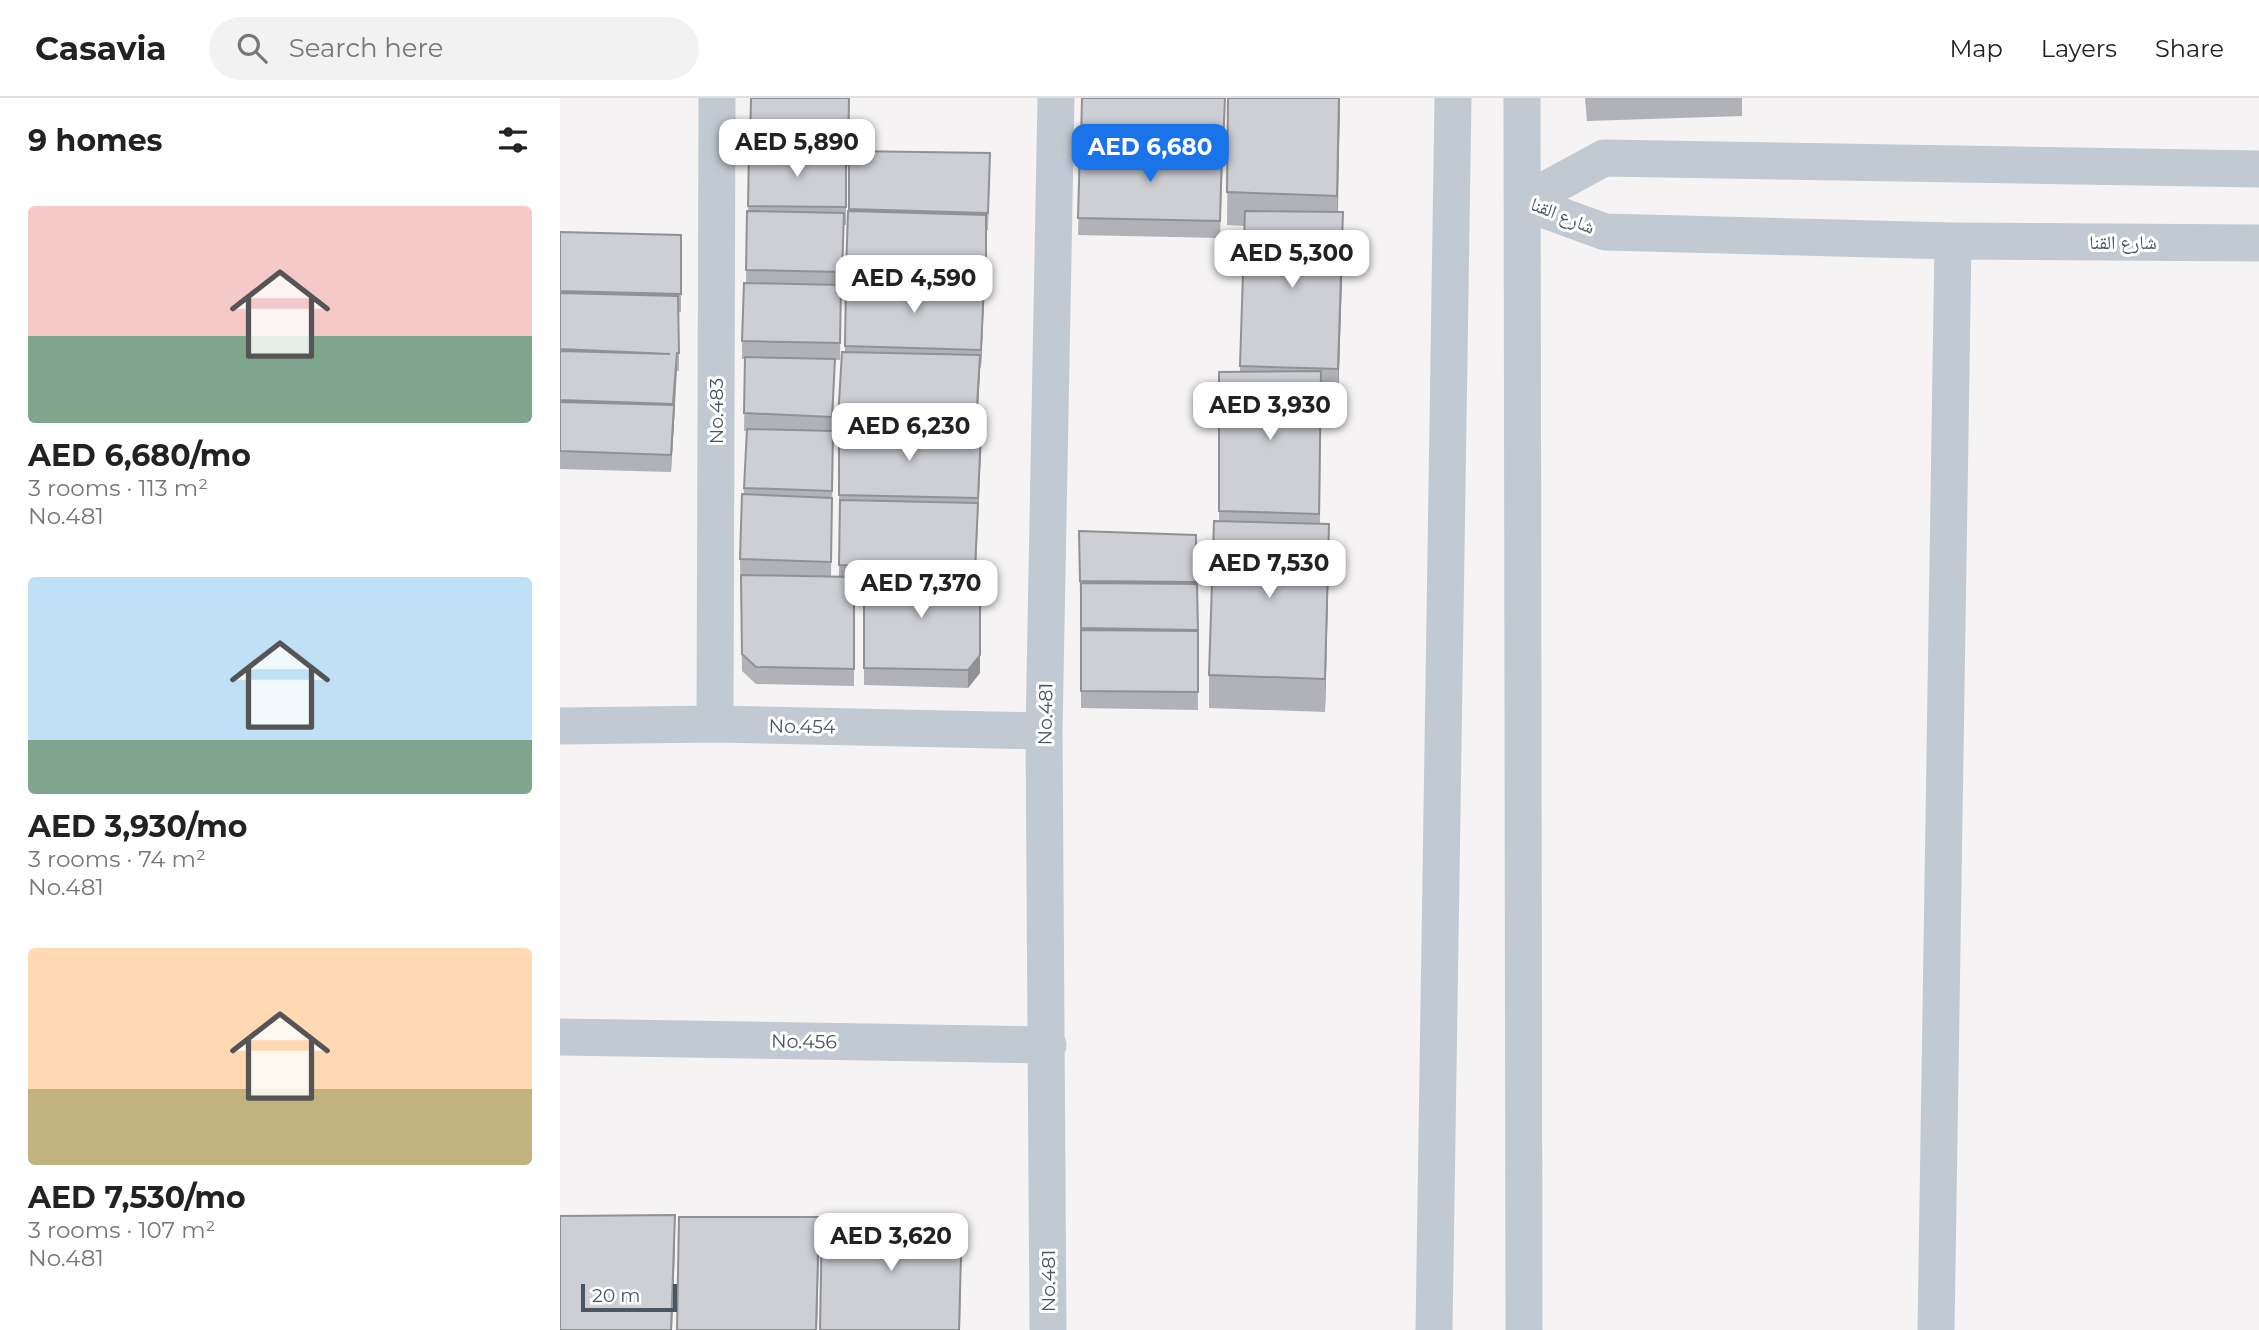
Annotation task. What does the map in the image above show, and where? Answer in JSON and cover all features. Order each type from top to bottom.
[{"type":"street","name":"No.483","points":[[715,724],[717,98]]},
{"type":"street","name":"No.481","points":[[1048,1330],[1044,731],[1056,98]]},
{"type":"street","points":[[1434,1330],[1453,98]]},
{"type":"street","points":[[1522,98],[1524,1330]]},
{"type":"street","name":"شارع القنا","points":[[1523,202],[1604,158],[2259,169]]},
{"type":"street","name":"شارع القنا","points":[[1523,202],[1605,232],[1952,241],[2259,243]]},
{"type":"street","points":[[1936,1330],[1952,241]]},
{"type":"street","name":"No.454","points":[[560,726],[715,724],[1044,731]]},
{"type":"street","name":"No.456","points":[[560,1037],[1048,1045]]},
{"type":"building","points":[[751,98],[849,98],[848,148],[750,147]]},
{"type":"building","points":[[1082,98],[1225,98],[1223,146],[1081,143]]},
{"type":"building","points":[[1228,98],[1339,98],[1337,196],[1227,192]]},
{"type":"building","points":[[1080,146],[1222,149],[1220,221],[1078,218]]},
{"type":"building","points":[[749,151],[846,152],[846,207],[748,206]]},
{"type":"building","points":[[849,151],[990,153],[988,213],[849,209]]},
{"type":"building","points":[[747,211],[844,213],[842,272],[746,270]]},
{"type":"building","points":[[848,211],[986,215],[986,278],[846,273]]},
{"type":"building","points":[[1245,211],[1343,212],[1338,369],[1240,366]]},
{"type":"building","points":[[560,232],[681,235],[681,294],[560,291]]},
{"type":"building","points":[[846,279],[984,284],[981,350],[845,346]]},
{"type":"building","points":[[744,283],[841,285],[840,343],[742,341]]},
{"type":"building","points":[[560,293],[678,296],[679,353],[673,404],[560,400],[560,351],[670,354],[560,349]]},
{"type":"building","points":[[842,352],[980,355],[976,423],[838,419]]},
{"type":"building","points":[[745,357],[835,359],[832,417],[744,413]]},
{"type":"building","points":[[1321,371],[1319,514],[1219,511],[1219,372]]},
{"type":"building","points":[[560,402],[674,405],[671,455],[560,451]]},
{"type":"building","points":[[839,428],[981,432],[978,498],[839,495]]},
{"type":"building","points":[[747,429],[833,431],[832,491],[744,488]]},
{"type":"building","points":[[742,494],[832,498],[831,562],[740,559]]},
{"type":"building","points":[[840,500],[978,503],[975,569],[839,565]]},
{"type":"building","points":[[1214,521],[1329,524],[1325,679],[1209,675]]},
{"type":"building","points":[[1079,531],[1196,535],[1196,582],[1080,581]]},
{"type":"building","points":[[864,569],[980,573],[980,655],[968,670],[864,668]]},
{"type":"building","points":[[741,575],[854,577],[854,669],[756,667],[742,654]]},
{"type":"building","points":[[1081,583],[1197,584],[1198,630],[1081,628]]},
{"type":"building","points":[[1081,630],[1198,631],[1198,692],[1081,691]]},
{"type":"building","points":[[675,1215],[671,1330],[560,1330],[560,1216]]},
{"type":"building","points":[[679,1217],[819,1217],[816,1330],[677,1330]]},
{"type":"building","points":[[822,1217],[962,1217],[959,1330],[820,1330]]}]
